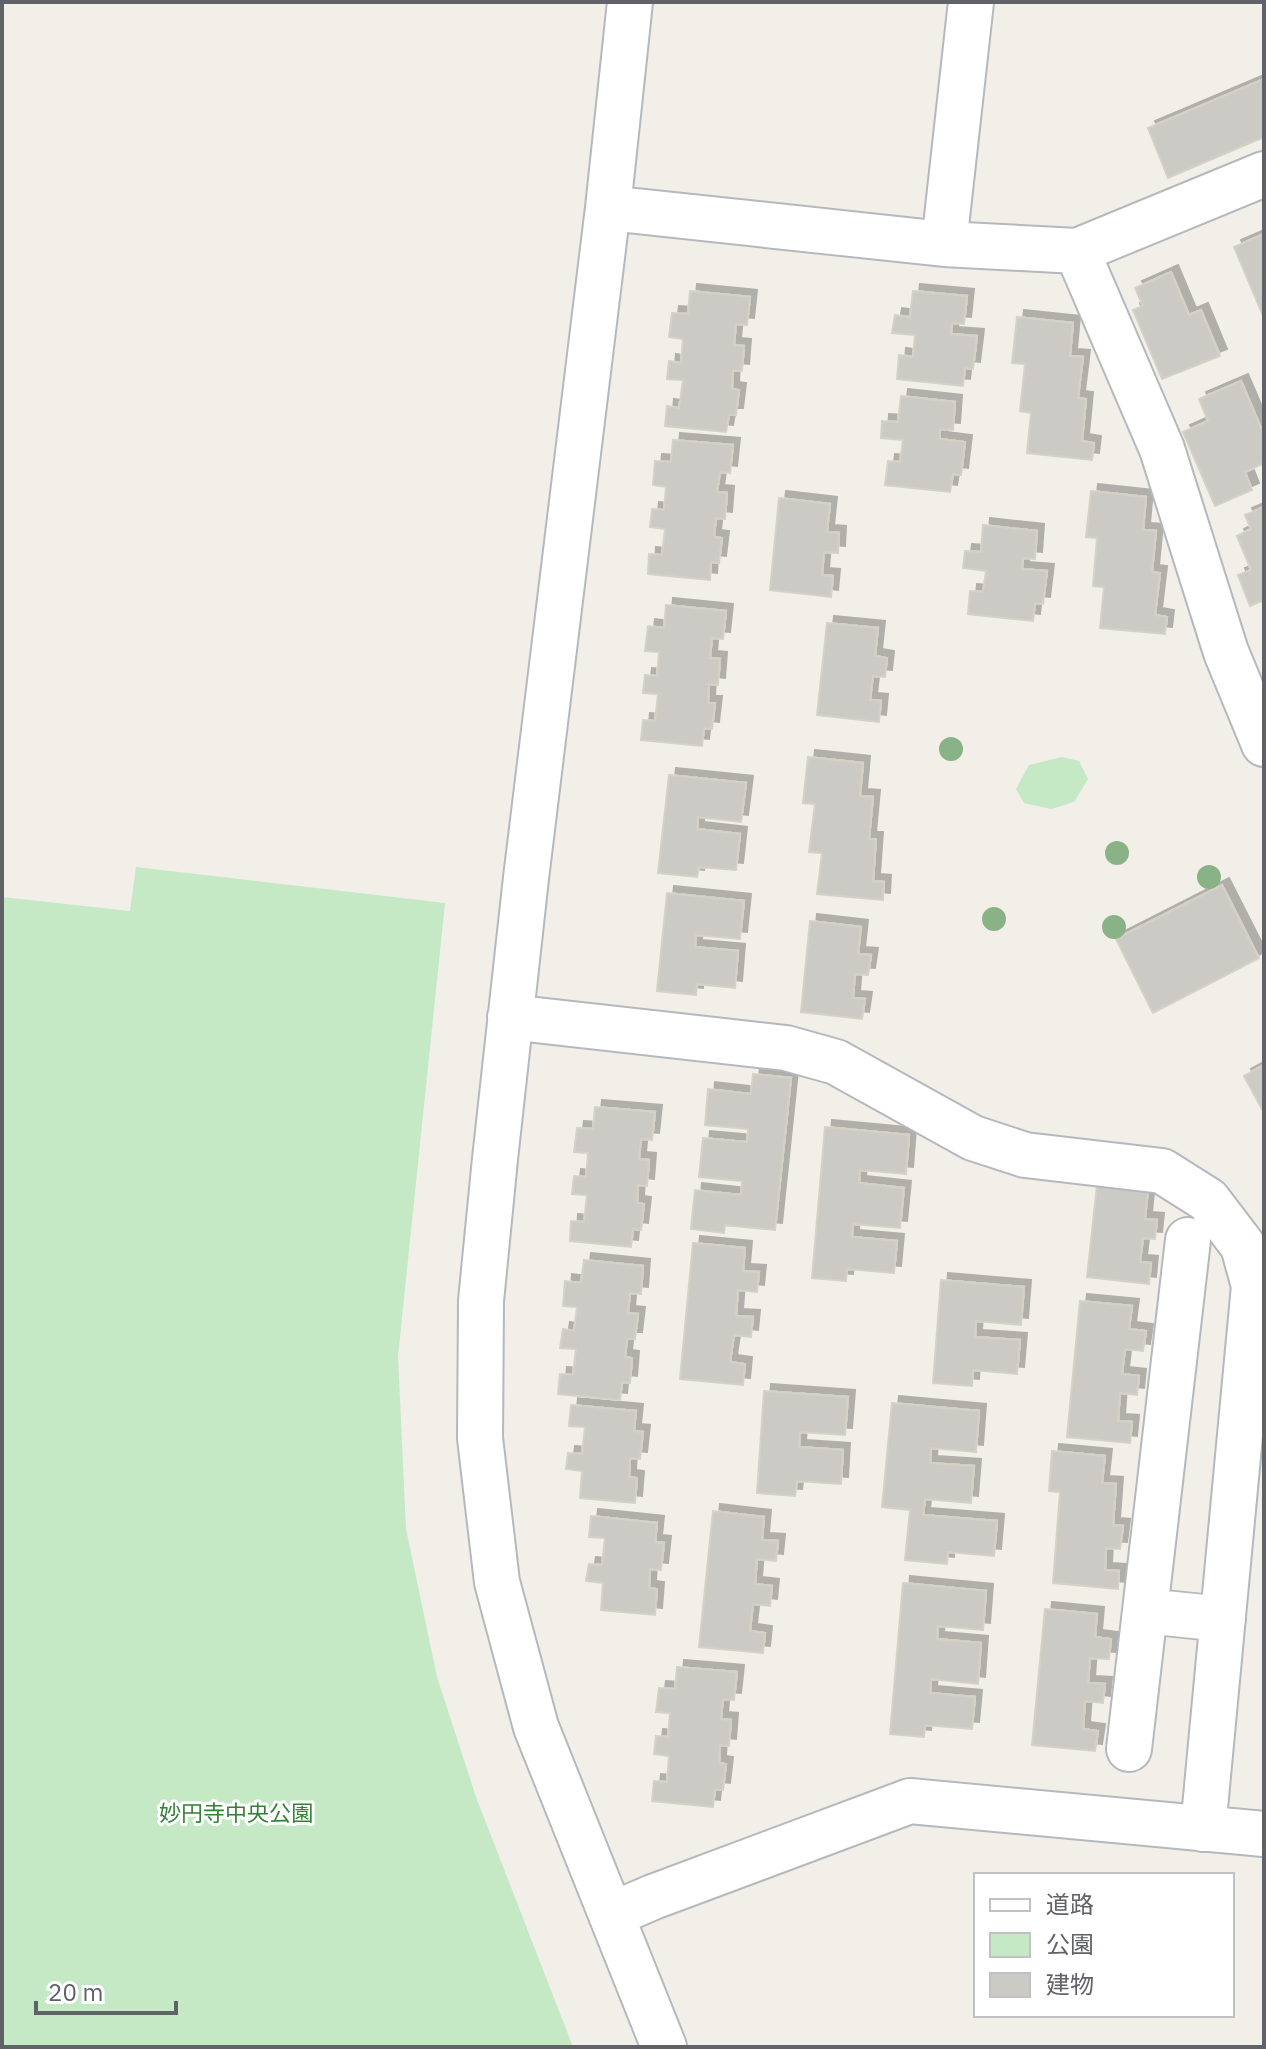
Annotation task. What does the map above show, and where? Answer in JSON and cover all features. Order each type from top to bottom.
[{"type":"street","points":[[630,2],[510,1017],[481,1301],[482,1452],[497,1582],[536,1727],[664,2047]]},
{"type":"street","points":[[944,244],[975,4]]},
{"type":"street","points":[[608,208],[944,244],[1077,251],[1264,174]]},
{"type":"street","points":[[1077,251],[1162,449],[1226,652],[1264,744]]},
{"type":"street","points":[[510,1017],[786,1048],[836,1062],[973,1138],[1025,1155],[1162,1171],[1208,1200],[1243,1246],[1254,1286],[1203,1829]]},
{"type":"street","points":[[1129,1749],[1186,1260],[1254,1286]]},
{"type":"street","points":[[1145,1611],[1223,1619]]},
{"type":"street","points":[[611,1915],[910,1801],[1264,1834]]},
{"type":"green space","points":[[1062,757],[1079,761],[1088,779],[1074,802],[1051,809],[1024,803],[1016,789],[1029,765]]},
{"type":"green space","name":"妙円寺中央公園","points":[[136,867],[445,903],[398,1356],[406,1529],[437,1677],[476,1797],[573,2047],[2,2047],[2,897],[130,911]]},
{"type":"building","points":[[1264,79],[1264,137],[1168,178],[1148,128]]},
{"type":"building","points":[[1264,234],[1264,318],[1234,247]]},
{"type":"building","points":[[1171,272],[1189,315],[1201,310],[1220,356],[1162,379],[1133,310],[1143,306],[1135,288]]},
{"type":"building","points":[[690,291],[750,297],[747,325],[736,324],[734,345],[744,346],[742,371],[733,370],[732,389],[739,390],[736,415],[729,415],[726,432],[665,426],[667,406],[679,408],[683,380],[667,379],[669,361],[681,363],[683,339],[669,337],[672,313],[688,314]]},
{"type":"building","points":[[913,291],[967,296],[964,324],[952,323],[951,334],[977,336],[973,369],[965,368],[963,386],[897,379],[899,355],[913,357],[915,335],[892,333],[895,315],[910,317]]},
{"type":"building","points":[[1017,317],[1073,323],[1070,356],[1083,357],[1078,398],[1086,399],[1082,441],[1094,443],[1092,460],[1027,453],[1031,413],[1020,411],[1025,364],[1012,363]]},
{"type":"building","points":[[1241,381],[1264,435],[1264,463],[1245,472],[1252,490],[1215,506],[1183,432],[1208,421],[1199,399]]},
{"type":"building","points":[[901,396],[955,402],[953,430],[940,429],[940,439],[965,442],[961,475],[953,474],[950,492],[885,485],[888,461],[900,462],[903,440],[881,438],[882,421],[898,422]]},
{"type":"building","points":[[673,440],[733,445],[730,473],[720,472],[717,492],[727,493],[725,519],[716,518],[714,537],[722,538],[719,563],[711,562],[710,580],[648,574],[649,554],[662,555],[665,529],[650,527],[652,509],[664,510],[666,487],[653,485],[655,461],[671,462]]},
{"type":"building","points":[[1091,491],[1146,497],[1143,530],[1156,531],[1152,572],[1160,573],[1155,615],[1167,617],[1165,634],[1100,628],[1104,587],[1093,586],[1097,538],[1086,537]]},
{"type":"building","points":[[779,498],[830,504],[827,532],[839,533],[838,553],[824,552],[822,575],[833,576],[831,597],[770,590]]},
{"type":"building","points":[[1264,507],[1264,600],[1250,606],[1238,575],[1251,570],[1237,536],[1251,529],[1245,515]]},
{"type":"building","points":[[983,525],[1037,531],[1035,559],[1023,558],[1022,569],[1047,571],[1043,604],[1035,603],[1033,621],[968,614],[970,591],[983,592],[986,571],[963,568],[965,551],[981,552]]},
{"type":"building","points":[[666,605],[726,611],[723,639],[712,638],[710,658],[720,659],[718,685],[709,684],[708,703],[715,703],[712,729],[704,728],[702,746],[641,740],[643,720],[655,721],[658,694],[643,693],[645,675],[657,676],[659,652],[645,651],[648,626],[664,628]]},
{"type":"building","points":[[827,623],[878,628],[875,656],[887,658],[885,677],[873,676],[870,700],[881,701],[879,722],[817,715]]},
{"type":"building","points":[[808,757],[863,763],[860,796],[873,797],[869,839],[876,839],[873,881],[884,882],[883,900],[817,894],[822,853],[809,852],[815,804],[803,803]]},
{"type":"building","points":[[669,775],[746,783],[741,822],[698,817],[697,829],[740,834],[736,870],[699,867],[697,877],[658,873]]},
{"type":"building","points":[[1222,885],[1259,958],[1153,1013],[1116,939]]},
{"type":"building","points":[[667,893],[744,901],[740,939],[696,935],[695,947],[738,951],[735,988],[697,984],[696,995],[657,991]]},
{"type":"building","points":[[810,921],[861,927],[858,954],[871,955],[868,975],[855,974],[853,998],[865,999],[862,1019],[801,1012]]},
{"type":"building","points":[[1264,1065],[1264,1113],[1244,1076]]},
{"type":"building","points":[[753,1074],[791,1078],[775,1230],[725,1225],[724,1233],[691,1229],[695,1190],[741,1195],[742,1181],[699,1177],[703,1138],[747,1142],[748,1129],[705,1125],[708,1089],[751,1094]]},
{"type":"building","points":[[595,1107],[655,1112],[652,1140],[641,1139],[639,1159],[649,1160],[647,1186],[638,1185],[637,1203],[644,1204],[641,1230],[633,1229],[631,1247],[570,1241],[571,1221],[584,1222],[587,1195],[572,1194],[574,1176],[586,1177],[588,1153],[574,1152],[577,1128],[593,1129]]},
{"type":"building","points":[[825,1127],[909,1135],[906,1174],[860,1170],[859,1183],[904,1188],[900,1228],[853,1224],[852,1237],[897,1241],[894,1273],[847,1269],[846,1281],[812,1278]]},
{"type":"building","points":[[1097,1185],[1148,1190],[1145,1219],[1157,1220],[1155,1239],[1143,1238],[1140,1262],[1151,1263],[1149,1284],[1087,1277]]},
{"type":"building","points":[[693,1243],[745,1248],[743,1271],[759,1272],[757,1292],[738,1290],[736,1316],[753,1317],[751,1337],[734,1335],[730,1362],[745,1364],[743,1385],[680,1379]]},
{"type":"building","points":[[584,1260],[643,1266],[641,1294],[630,1293],[628,1313],[638,1314],[635,1339],[627,1339],[625,1357],[632,1358],[630,1383],[622,1382],[620,1400],[558,1394],[560,1374],[573,1375],[576,1349],[560,1348],[563,1329],[574,1331],[577,1307],[563,1306],[565,1281],[581,1283]]},
{"type":"building","points":[[941,1280],[1024,1287],[1021,1325],[976,1321],[975,1337],[1020,1340],[1017,1374],[973,1370],[972,1386],[933,1383]]},
{"type":"building","points":[[1080,1301],[1132,1306],[1129,1329],[1146,1331],[1143,1351],[1125,1349],[1122,1374],[1139,1376],[1137,1395],[1120,1393],[1118,1421],[1132,1422],[1130,1443],[1067,1437]]},
{"type":"building","points":[[764,1391],[848,1397],[845,1435],[800,1432],[799,1447],[843,1450],[841,1484],[797,1481],[795,1496],[757,1493]]},
{"type":"building","points":[[892,1403],[979,1411],[976,1452],[931,1448],[930,1463],[974,1466],[971,1503],[925,1499],[923,1515],[997,1521],[994,1556],[948,1552],[947,1564],[905,1560],[910,1510],[882,1507]]},
{"type":"building","points":[[571,1405],[636,1411],[634,1431],[643,1432],[640,1459],[630,1458],[629,1477],[637,1478],[635,1503],[580,1498],[582,1471],[566,1469],[568,1453],[582,1454],[585,1427],[569,1426]]},
{"type":"building","points":[[1052,1451],[1105,1456],[1102,1483],[1116,1484],[1113,1525],[1123,1526],[1120,1549],[1106,1548],[1105,1570],[1119,1571],[1118,1589],[1053,1583],[1060,1492],[1049,1491]]},
{"type":"building","points":[[713,1511],[764,1517],[762,1540],[778,1541],[776,1561],[757,1559],[755,1584],[772,1586],[770,1606],[753,1604],[750,1631],[765,1633],[763,1653],[699,1647]]},
{"type":"building","points":[[591,1516],[657,1523],[655,1542],[664,1543],[661,1570],[650,1569],[649,1588],[657,1589],[655,1615],[601,1610],[603,1583],[586,1581],[589,1564],[602,1565],[605,1538],[589,1537]]},
{"type":"building","points":[[903,1583],[986,1591],[983,1630],[938,1626],[937,1639],[981,1643],[978,1684],[931,1679],[930,1693],[975,1697],[972,1729],[925,1725],[924,1737],[890,1734]]},
{"type":"building","points":[[1045,1609],[1097,1614],[1095,1637],[1111,1639],[1109,1659],[1090,1658],[1088,1683],[1105,1684],[1103,1703],[1085,1701],[1083,1729],[1098,1731],[1095,1751],[1032,1745]]},
{"type":"building","points":[[677,1667],[737,1672],[734,1700],[723,1699],[721,1719],[731,1720],[729,1746],[720,1745],[719,1763],[726,1764],[723,1790],[715,1789],[713,1807],[652,1801],[654,1781],[667,1782],[669,1756],[654,1754],[656,1736],[668,1737],[670,1713],[656,1712],[659,1688],[675,1689]]}]
